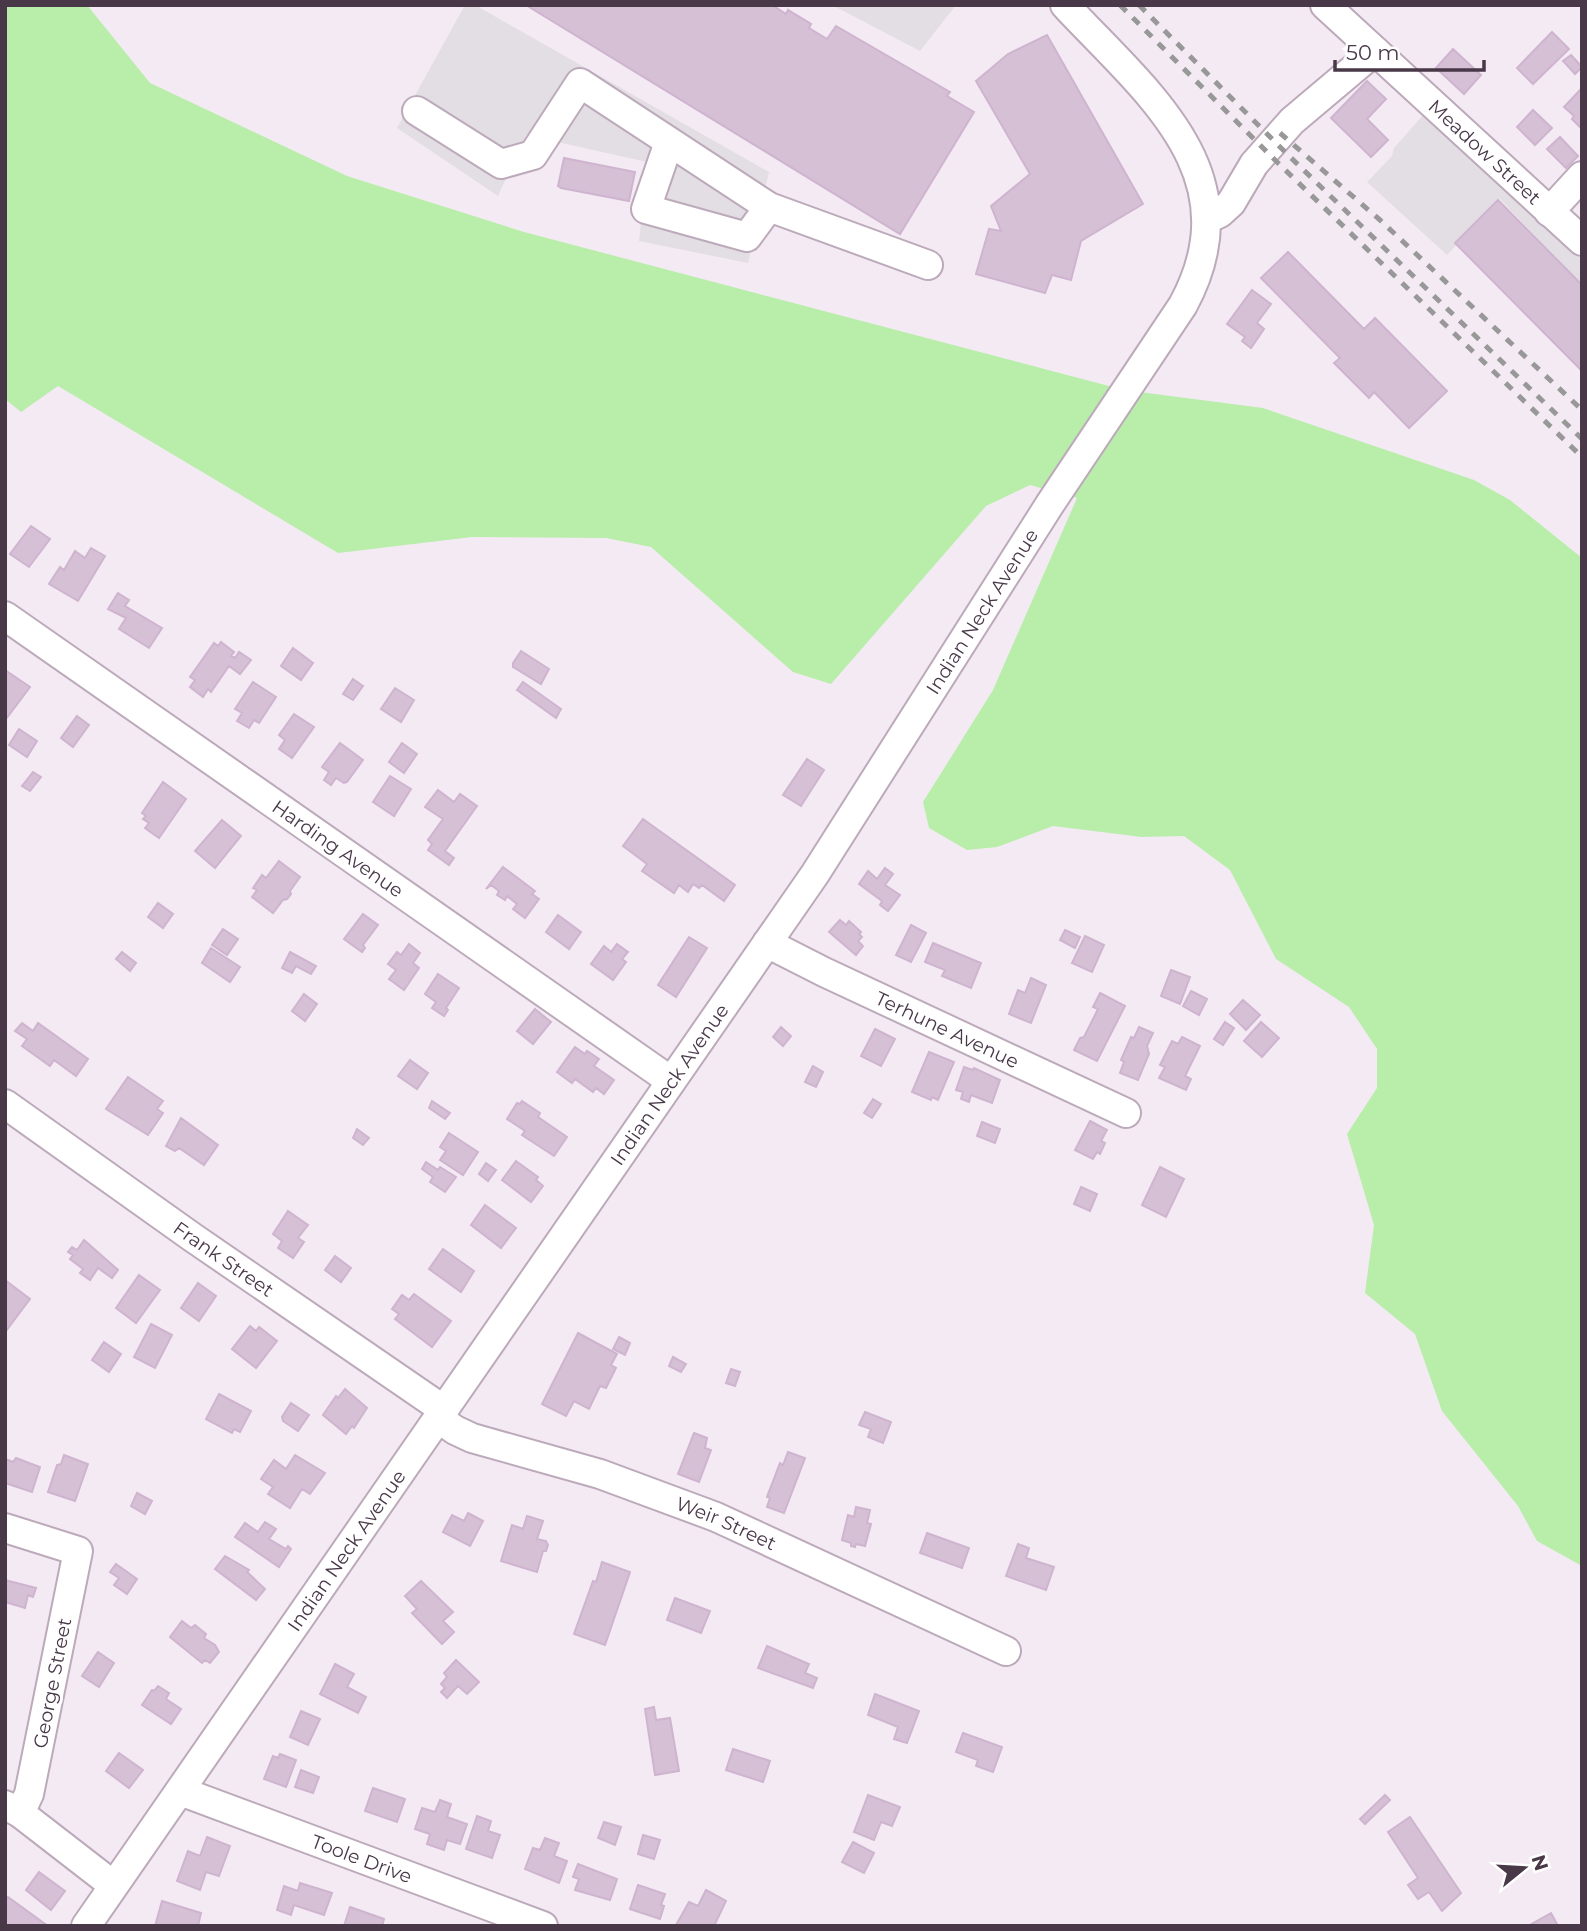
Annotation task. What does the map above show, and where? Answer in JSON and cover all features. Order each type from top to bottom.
[{"type":"street","name":"Indian Neck Avenue","points":[[86,1926],[815,874],[1050,504],[1197,279],[1203,258],[1207,219],[1198,173],[1190,151],[1160,106],[1065,5]]},
{"type":"street","name":"Meadow Street","points":[[1325,5],[1582,241]]},
{"type":"street","points":[[1207,219],[1220,213],[1231,203],[1254,164],[1292,121],[1375,51]]},
{"type":"street","points":[[417,111],[501,164],[533,155],[580,83],[769,207],[928,265]]},
{"type":"street","points":[[669,142],[646,209],[747,237],[769,207]]},
{"type":"street","points":[[1549,212],[1582,176]]},
{"type":"street","name":"Harding Avenue","points":[[5,617],[671,1081]]},
{"type":"street","name":"Terhune Avenue","points":[[767,943],[1126,1113]]},
{"type":"street","name":"Frank Street","points":[[7,1109],[442,1414]]},
{"type":"street","name":"Weir Street","points":[[442,1414],[455,1430],[472,1438],[600,1474],[716,1517],[1006,1651]]},
{"type":"street","name":"George Street","points":[[5,1528],[78,1550],[29,1794],[13,1809]]},
{"type":"street","name":"Toole Drive","points":[[180,1791],[543,1926]]},
{"type":"street","points":[[13,1809],[113,1885]]},
{"type":"shaded area","points":[[5,5],[87,5],[150,83],[347,176],[524,232],[1124,390],[1263,408],[1474,480],[1510,500],[1582,558],[1582,1566],[1537,1541],[1518,1506],[1442,1411],[1415,1334],[1365,1293],[1374,1225],[1347,1134],[1377,1088],[1377,1049],[1349,1007],[1276,959],[1230,870],[1184,836],[1142,837],[1053,826],[997,847],[967,850],[929,828],[923,802],[993,690],[1077,498],[1030,485],[986,506],[831,684],[793,672],[651,547],[606,538],[472,537],[338,553],[58,386],[21,412],[5,399]]},
{"type":"shaded area","points":[[465,5],[475,5],[769,172],[748,263],[639,241],[647,162],[526,135],[498,196],[397,128]]},
{"type":"shaded area","points":[[832,5],[956,5],[920,51]]},
{"type":"shaded area","points":[[1425,113],[1582,254],[1582,286],[1500,199],[1447,255],[1367,182],[1392,156],[1394,148]]},
{"type":"building","points":[[526,5],[772,5],[786,14],[788,10],[811,24],[809,28],[827,39],[836,26],[950,92],[947,96],[974,112],[900,234]]},
{"type":"building","points":[[1552,32],[1569,49],[1533,84],[1517,68]]},
{"type":"building","points":[[1047,35],[1143,204],[1081,241],[1071,280],[1052,275],[1045,293],[976,274],[989,229],[1001,231],[991,206],[1030,174],[976,81],[1008,54]]},
{"type":"building","points":[[1453,49],[1481,75],[1464,94],[1436,68]]},
{"type":"building","points":[[1571,55],[1582,67],[1575,74],[1563,61]]},
{"type":"building","points":[[1367,81],[1386,99],[1367,119],[1388,140],[1371,157],[1331,118]]},
{"type":"building","points":[[1581,89],[1580,127],[1572,119],[1574,116],[1564,107]]},
{"type":"building","points":[[1533,110],[1552,128],[1535,145],[1517,127]]},
{"type":"building","points":[[1560,137],[1578,156],[1566,168],[1547,149]]},
{"type":"building","points":[[564,158],[635,172],[629,201],[561,188],[558,186]]},
{"type":"building","points":[[1498,200],[1582,285],[1582,371],[1455,243]]},
{"type":"building","points":[[1288,252],[1364,329],[1375,318],[1447,391],[1409,428],[1374,392],[1369,398],[1334,363],[1340,358],[1261,278]]},
{"type":"building","points":[[1252,290],[1271,304],[1257,323],[1264,329],[1251,348],[1242,341],[1245,337],[1227,324]]},
{"type":"building","points":[[31,526],[50,539],[29,567],[10,554]]},
{"type":"building","points":[[91,548],[105,556],[78,601],[49,584],[60,567],[64,570],[75,551],[85,558]]},
{"type":"building","points":[[118,593],[129,600],[125,606],[162,628],[149,648],[119,629],[126,618],[108,609]]},
{"type":"building","points":[[221,642],[234,652],[231,656],[235,658],[239,652],[251,660],[240,674],[229,666],[211,692],[208,689],[203,697],[190,687],[195,680],[190,677],[214,643],[218,646]]},
{"type":"building","points":[[293,648],[313,663],[301,680],[281,666]]},
{"type":"building","points":[[521,651],[549,669],[541,684],[513,667]]},
{"type":"building","points":[[5,670],[30,687],[6,719],[5,718]]},
{"type":"building","points":[[353,679],[363,686],[353,700],[343,694]]},
{"type":"building","points":[[253,682],[276,697],[259,723],[254,720],[249,728],[237,721],[242,713],[235,709]]},
{"type":"building","points":[[523,682],[561,709],[556,718],[517,690]]},
{"type":"building","points":[[395,688],[414,700],[401,722],[381,709]]},
{"type":"building","points":[[294,714],[314,727],[292,758],[279,749],[285,740],[279,735]]},
{"type":"building","points":[[77,716],[89,725],[73,747],[61,738]]},
{"type":"building","points":[[19,729],[37,741],[27,757],[9,745]]},
{"type":"building","points":[[340,743],[363,760],[347,782],[336,778],[331,785],[324,780],[329,772],[322,767]]},
{"type":"building","points":[[402,743],[417,754],[404,773],[389,762]]},
{"type":"building","points":[[807,759],[824,770],[801,806],[783,795]]},
{"type":"building","points":[[33,772],[41,777],[30,791],[22,786]]},
{"type":"building","points":[[390,776],[411,789],[394,816],[373,802]]},
{"type":"building","points":[[163,782],[186,799],[159,838],[145,828],[149,823],[143,819],[146,816],[142,813]]},
{"type":"building","points":[[438,790],[454,802],[460,794],[477,806],[445,851],[454,858],[449,865],[428,850],[432,844],[428,840],[443,819],[425,807]]},
{"type":"building","points":[[643,819],[735,885],[724,901],[702,885],[699,888],[693,884],[688,892],[679,885],[674,893],[642,871],[647,864],[623,846]]},
{"type":"building","points":[[222,820],[241,836],[215,868],[195,851]]},
{"type":"building","points":[[279,861],[300,877],[290,891],[291,894],[273,913],[252,897],[257,890],[253,888],[262,875],[266,878]]},
{"type":"building","points":[[503,867],[535,891],[532,894],[539,899],[525,918],[513,909],[517,904],[507,896],[505,900],[497,895],[499,891],[491,885],[486,889]]},
{"type":"building","points":[[885,868],[893,874],[885,885],[900,895],[888,911],[880,905],[882,901],[859,884],[868,871],[877,879]]},
{"type":"building","points":[[158,903],[173,914],[163,928],[148,917]]},
{"type":"building","points":[[363,914],[378,925],[363,945],[365,948],[362,952],[344,939]]},
{"type":"building","points":[[558,915],[581,932],[569,949],[546,932]]},
{"type":"building","points":[[840,920],[846,925],[849,921],[861,932],[859,934],[862,937],[858,941],[863,946],[856,955],[829,932]]},
{"type":"building","points":[[911,925],[926,933],[911,962],[896,955]]},
{"type":"building","points":[[223,929],[238,939],[227,955],[212,945]]},
{"type":"building","points":[[1065,930],[1080,937],[1075,948],[1060,940]]},
{"type":"building","points":[[1085,936],[1104,945],[1092,972],[1072,963]]},
{"type":"building","points":[[689,937],[707,948],[676,997],[658,985]]},
{"type":"building","points":[[933,943],[981,963],[971,988],[942,976],[945,970],[925,962]]},
{"type":"building","points":[[409,944],[420,953],[413,963],[419,968],[404,990],[389,979],[396,970],[388,964],[397,952],[401,955]]},
{"type":"building","points":[[617,944],[628,952],[622,959],[626,962],[613,980],[591,964],[604,946],[611,952]]},
{"type":"building","points":[[211,948],[240,967],[230,982],[202,963]]},
{"type":"building","points":[[122,952],[136,963],[130,971],[116,959]]},
{"type":"building","points":[[290,952],[316,966],[311,974],[296,966],[292,973],[282,968]]},
{"type":"building","points":[[1171,970],[1190,977],[1180,1004],[1161,996]]},
{"type":"building","points":[[438,974],[459,988],[444,1016],[432,1008],[436,1002],[425,994]]},
{"type":"building","points":[[1031,978],[1046,985],[1031,1023],[1009,1014],[1018,990],[1025,993]]},
{"type":"building","points":[[1191,991],[1207,999],[1199,1015],[1183,1006]]},
{"type":"building","points":[[1100,993],[1125,1006],[1097,1061],[1074,1050],[1098,1009],[1093,1007]]},
{"type":"building","points":[[304,994],[317,1004],[305,1021],[292,1011]]},
{"type":"building","points":[[1243,1000],[1260,1015],[1246,1030],[1230,1014]]},
{"type":"building","points":[[535,1009],[551,1022],[533,1044],[517,1031]]},
{"type":"building","points":[[1225,1022],[1234,1028],[1223,1045],[1214,1039]]},
{"type":"building","points":[[1261,1022],[1279,1038],[1262,1057],[1244,1041]]},
{"type":"building","points":[[22,1023],[33,1031],[38,1023],[88,1059],[76,1076],[54,1060],[50,1066],[22,1046],[27,1039],[15,1031]]},
{"type":"building","points":[[781,1027],[791,1036],[783,1046],[773,1037]]},
{"type":"building","points":[[1139,1027],[1153,1033],[1147,1046],[1149,1054],[1138,1080],[1120,1073],[1124,1062],[1121,1060],[1131,1037],[1134,1038]]},
{"type":"building","points":[[875,1029],[895,1039],[881,1066],[861,1056]]},
{"type":"building","points":[[1182,1037],[1200,1046],[1185,1076],[1191,1079],[1186,1090],[1159,1078],[1165,1067],[1160,1065],[1172,1041],[1178,1044]]},
{"type":"building","points":[[575,1047],[599,1059],[594,1066],[614,1080],[604,1094],[596,1088],[593,1092],[575,1079],[572,1083],[557,1072]]},
{"type":"building","points":[[929,1052],[954,1062],[938,1100],[912,1092]]},
{"type":"building","points":[[410,1060],[428,1073],[417,1089],[398,1076]]},
{"type":"building","points":[[813,1066],[823,1072],[816,1087],[805,1082]]},
{"type":"building","points":[[964,1067],[974,1068],[1000,1080],[992,1103],[971,1095],[969,1102],[961,1099],[963,1092],[956,1090]]},
{"type":"building","points":[[128,1077],[163,1101],[157,1109],[163,1113],[148,1135],[106,1109]]},
{"type":"building","points":[[873,1099],[881,1104],[872,1118],[864,1113]]},
{"type":"building","points":[[432,1101],[450,1113],[445,1119],[429,1108]]},
{"type":"building","points":[[522,1101],[540,1113],[538,1117],[567,1137],[554,1156],[522,1135],[525,1131],[507,1119],[517,1103]]},
{"type":"building","points":[[181,1118],[218,1145],[204,1165],[179,1148],[175,1151],[166,1146]]},
{"type":"building","points":[[1090,1121],[1107,1130],[1101,1141],[1105,1143],[1100,1154],[1097,1152],[1093,1159],[1075,1150]]},
{"type":"building","points":[[982,1122],[1000,1129],[995,1143],[977,1136]]},
{"type":"building","points":[[357,1129],[369,1138],[363,1145],[353,1138]]},
{"type":"building","points":[[449,1133],[478,1152],[463,1175],[440,1160],[446,1151],[440,1147]]},
{"type":"building","points":[[516,1161],[538,1177],[536,1180],[543,1186],[531,1202],[502,1180]]},
{"type":"building","points":[[426,1162],[456,1177],[445,1192],[430,1182],[433,1177],[422,1169]]},
{"type":"building","points":[[486,1163],[496,1170],[488,1181],[479,1174]]},
{"type":"building","points":[[1160,1167],[1184,1179],[1166,1217],[1142,1205]]},
{"type":"building","points":[[1081,1187],[1097,1194],[1090,1211],[1074,1204]]},
{"type":"building","points":[[485,1205],[516,1228],[501,1248],[471,1225]]},
{"type":"building","points":[[288,1211],[308,1225],[298,1238],[304,1242],[293,1258],[278,1248],[282,1241],[273,1234]]},
{"type":"building","points":[[84,1240],[118,1270],[112,1278],[98,1268],[90,1280],[80,1273],[83,1269],[70,1259],[73,1255],[68,1252],[72,1247],[77,1250]]},
{"type":"building","points":[[443,1249],[474,1271],[461,1292],[429,1269]]},
{"type":"building","points":[[335,1256],[351,1268],[341,1282],[325,1270]]},
{"type":"building","points":[[139,1275],[160,1290],[136,1323],[116,1308]]},
{"type":"building","points":[[5,1280],[30,1299],[6,1331],[5,1331]]},
{"type":"building","points":[[198,1283],[216,1296],[199,1321],[181,1308]]},
{"type":"building","points":[[414,1294],[451,1321],[432,1347],[395,1319],[399,1314],[392,1309],[402,1295],[409,1300]]},
{"type":"building","points":[[151,1324],[172,1335],[155,1368],[134,1357]]},
{"type":"building","points":[[250,1326],[256,1331],[259,1327],[277,1341],[256,1368],[232,1349]]},
{"type":"building","points":[[578,1333],[617,1354],[611,1365],[616,1368],[606,1388],[600,1386],[589,1409],[574,1401],[566,1416],[542,1404]]},
{"type":"building","points":[[619,1337],[630,1343],[625,1355],[613,1349]]},
{"type":"building","points":[[104,1342],[121,1354],[109,1372],[92,1360]]},
{"type":"building","points":[[673,1357],[686,1364],[681,1372],[669,1366]]},
{"type":"building","points":[[731,1369],[740,1372],[735,1386],[726,1383]]},
{"type":"building","points":[[345,1389],[367,1408],[354,1428],[352,1426],[346,1434],[323,1415],[336,1396],[338,1398]]},
{"type":"building","points":[[219,1394],[251,1411],[240,1432],[234,1429],[232,1433],[206,1419]]},
{"type":"building","points":[[291,1403],[309,1415],[298,1431],[283,1421],[282,1417]]},
{"type":"building","points":[[865,1412],[891,1422],[883,1443],[868,1437],[871,1429],[859,1425]]},
{"type":"building","points":[[694,1433],[707,1438],[705,1448],[711,1450],[699,1482],[678,1474]]},
{"type":"building","points":[[788,1452],[805,1458],[784,1513],[767,1507],[770,1498],[767,1497],[780,1463],[783,1465]]},
{"type":"building","points":[[64,1455],[88,1464],[75,1501],[48,1492],[57,1465],[61,1464]]},
{"type":"building","points":[[295,1455],[325,1473],[310,1494],[302,1489],[290,1508],[268,1494],[273,1487],[261,1479],[274,1460],[286,1469]]},
{"type":"building","points":[[16,1458],[40,1467],[32,1492],[5,1483],[5,1459],[13,1462]]},
{"type":"building","points":[[137,1493],[152,1501],[145,1514],[131,1506]]},
{"type":"building","points":[[856,1507],[870,1510],[867,1523],[871,1524],[865,1546],[851,1546],[851,1543],[842,1540],[848,1515],[854,1517]]},
{"type":"building","points":[[468,1513],[483,1521],[470,1546],[443,1532],[452,1515],[464,1521]]},
{"type":"building","points":[[527,1516],[543,1521],[537,1539],[546,1541],[548,1545],[546,1551],[543,1551],[537,1572],[501,1561],[512,1525],[523,1529]]},
{"type":"building","points":[[265,1522],[276,1529],[269,1539],[291,1549],[279,1567],[235,1537],[245,1523],[258,1532]]},
{"type":"building","points":[[927,1533],[969,1548],[962,1568],[920,1553]]},
{"type":"building","points":[[1018,1544],[1029,1548],[1026,1558],[1054,1567],[1046,1590],[1006,1576]]},
{"type":"building","points":[[225,1556],[249,1570],[247,1572],[265,1589],[256,1600],[215,1569]]},
{"type":"building","points":[[602,1562],[630,1572],[605,1645],[574,1634]]},
{"type":"building","points":[[116,1564],[137,1579],[127,1594],[114,1585],[119,1578],[110,1572]]},
{"type":"building","points":[[5,1580],[36,1588],[33,1597],[28,1595],[25,1608],[5,1602]]},
{"type":"building","points":[[421,1581],[453,1612],[443,1621],[454,1632],[442,1644],[412,1613],[417,1609],[405,1596]]},
{"type":"building","points":[[675,1598],[710,1611],[701,1633],[667,1620]]},
{"type":"building","points":[[182,1621],[191,1628],[195,1625],[206,1634],[204,1638],[215,1645],[219,1652],[210,1663],[205,1660],[202,1663],[170,1637]]},
{"type":"building","points":[[767,1646],[809,1664],[805,1673],[817,1678],[813,1688],[758,1668]]},
{"type":"building","points":[[98,1652],[114,1663],[99,1687],[82,1676]]},
{"type":"building","points":[[456,1660],[479,1682],[467,1694],[458,1686],[447,1698],[441,1692],[445,1688],[441,1684],[447,1677],[444,1673]]},
{"type":"building","points":[[335,1664],[354,1674],[347,1687],[366,1697],[358,1713],[320,1694]]},
{"type":"building","points":[[158,1686],[169,1693],[166,1699],[181,1709],[171,1724],[142,1705]]},
{"type":"building","points":[[875,1694],[919,1711],[907,1743],[894,1739],[898,1727],[868,1715]]},
{"type":"building","points":[[654,1707],[656,1720],[670,1718],[679,1771],[655,1775],[645,1709]]},
{"type":"building","points":[[301,1711],[320,1719],[308,1745],[290,1737]]},
{"type":"building","points":[[963,1733],[1002,1747],[993,1772],[976,1766],[978,1760],[956,1752]]},
{"type":"building","points":[[733,1749],[770,1761],[763,1782],[726,1770]]},
{"type":"building","points":[[119,1753],[143,1770],[129,1788],[106,1771]]},
{"type":"building","points":[[280,1754],[296,1760],[286,1787],[264,1779],[273,1756],[278,1758]]},
{"type":"building","points":[[301,1770],[319,1777],[313,1793],[295,1787]]},
{"type":"building","points":[[373,1788],[405,1799],[397,1822],[365,1811]]},
{"type":"building","points":[[868,1795],[900,1807],[892,1826],[881,1822],[874,1840],[854,1832]]},
{"type":"building","points":[[1385,1795],[1390,1800],[1365,1824],[1360,1819]]},
{"type":"building","points":[[440,1800],[451,1804],[447,1817],[467,1824],[460,1844],[447,1840],[444,1850],[427,1844],[430,1834],[415,1829],[422,1808],[435,1812]]},
{"type":"building","points":[[477,1816],[491,1821],[488,1831],[500,1835],[492,1858],[466,1849]]},
{"type":"building","points":[[1410,1817],[1461,1893],[1442,1911],[1429,1892],[1418,1899],[1408,1885],[1418,1878],[1388,1832]]},
{"type":"building","points":[[604,1822],[621,1827],[615,1845],[598,1838]]},
{"type":"building","points":[[643,1835],[660,1840],[654,1859],[638,1854]]},
{"type":"building","points":[[207,1837],[230,1846],[219,1876],[206,1872],[200,1890],[177,1881],[188,1851],[200,1856]]},
{"type":"building","points":[[545,1838],[559,1843],[554,1856],[567,1861],[559,1883],[525,1869],[533,1848],[540,1850]]},
{"type":"building","points":[[853,1842],[874,1853],[864,1873],[842,1862]]},
{"type":"building","points":[[578,1864],[617,1879],[610,1900],[575,1890],[579,1879],[573,1877]]},
{"type":"building","points":[[39,1872],[65,1891],[51,1910],[26,1890]]},
{"type":"building","points":[[300,1883],[332,1893],[324,1915],[294,1905],[291,1915],[277,1910],[284,1886],[298,1891]]},
{"type":"building","points":[[638,1885],[665,1894],[660,1919],[630,1909]]},
{"type":"building","points":[[706,1890],[726,1901],[714,1926],[676,1925],[689,1902],[698,1906]]},
{"type":"building","points":[[8,1897],[48,1926],[5,1924],[5,1900]]},
{"type":"building","points":[[162,1901],[201,1913],[198,1926],[155,1926]]},
{"type":"building","points":[[350,1907],[384,1919],[382,1926],[344,1926]]},
{"type":"building","points":[[1551,1913],[1558,1926],[1528,1926]]},
{"type":"railway","points":[[1120,5],[1278,163],[1582,457]]},
{"type":"railway","points":[[1139,5],[1287,154],[1582,439]]},
{"type":"railway","points":[[1280,133],[1380,220],[1582,410]]}]
